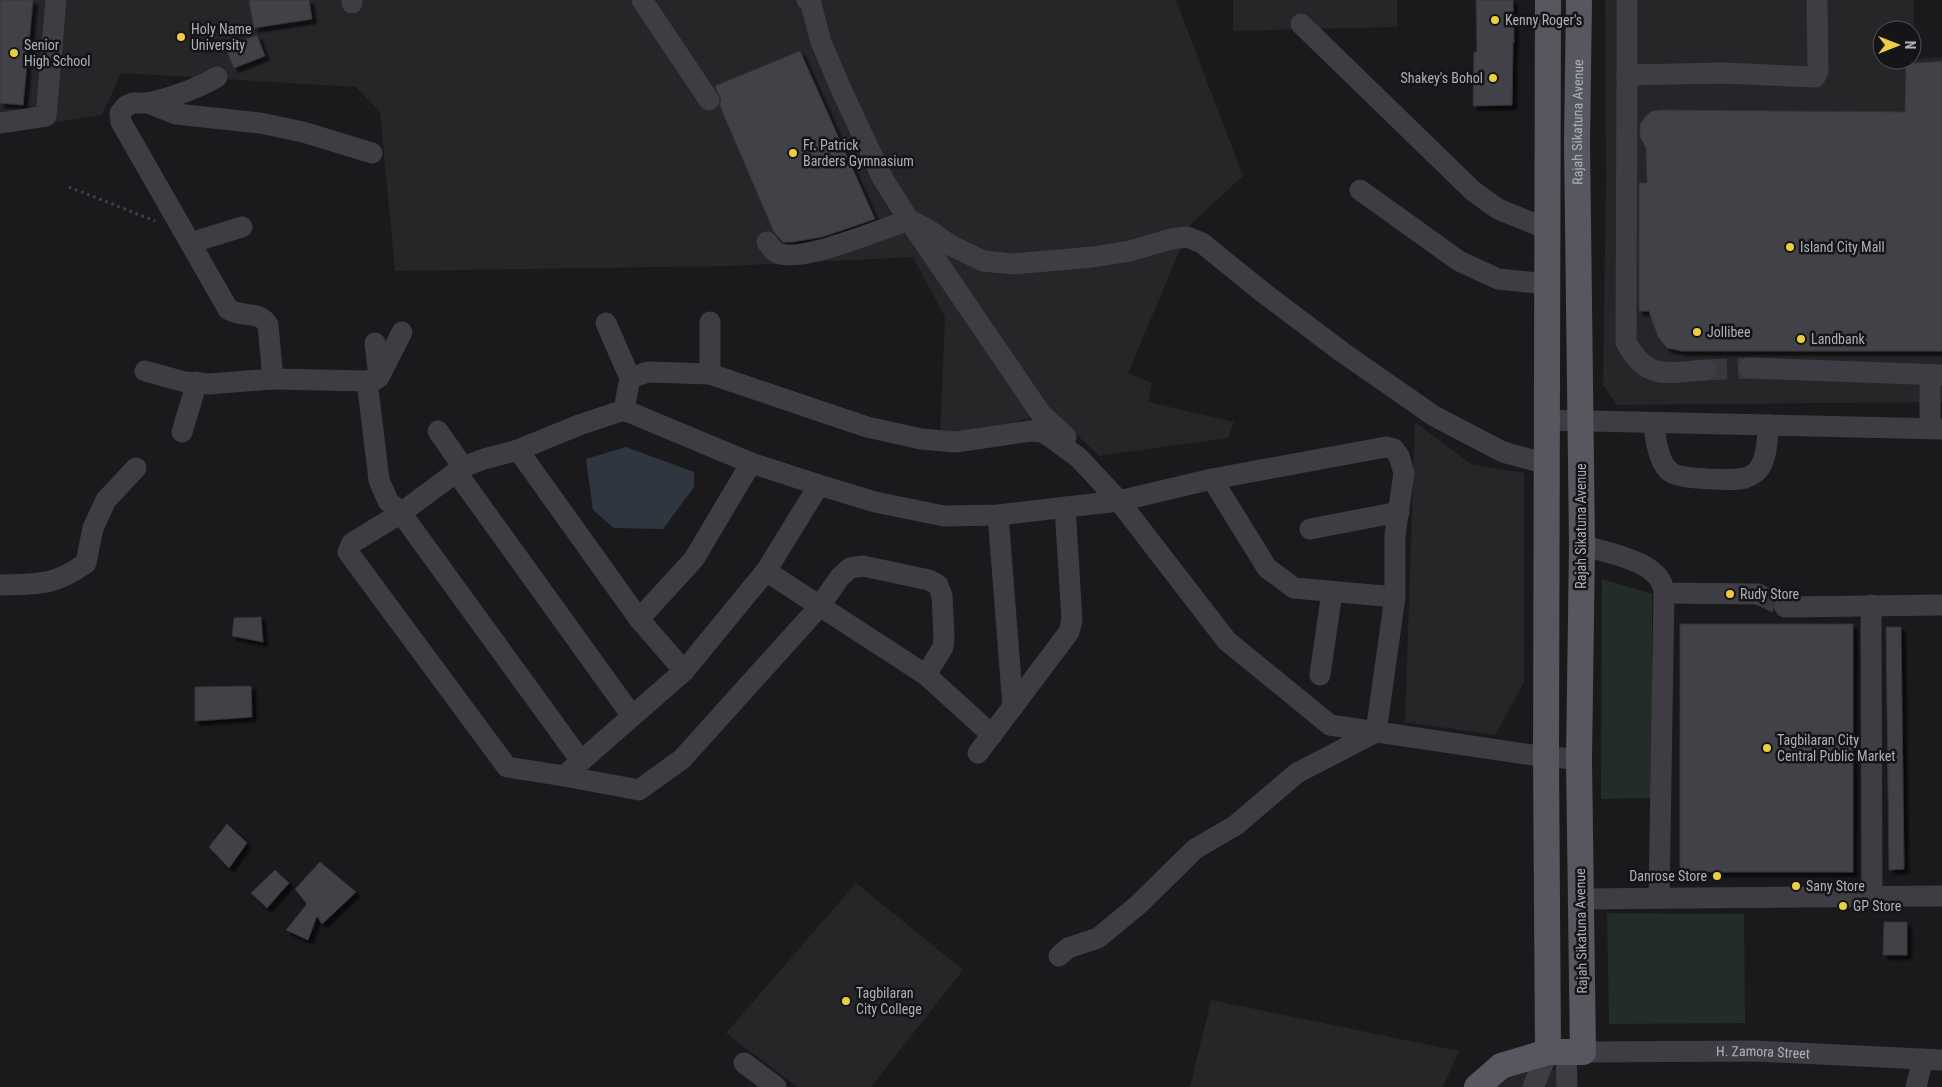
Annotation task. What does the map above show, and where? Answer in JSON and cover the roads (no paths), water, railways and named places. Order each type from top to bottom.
[{"type":"main road","points":[[1548,0],[1546,757],[1566,1052]]},
{"type":"main road","name":"Rajah Sikatuna Avenue","points":[[1566,1052],[1580,899],[1579,759],[1582,545],[1577,142],[1579,0]]},
{"type":"main road","points":[[1547,464],[1581,466]]},
{"type":"main road","name":"H. Zamora Street","points":[[1477,1087],[1502,1066],[1566,1052]]},
{"type":"street","points":[[0,123],[46,116],[56,0]]},
{"type":"street","points":[[642,0],[709,100]]},
{"type":"street","points":[[807,0],[811,4],[825,50],[879,170],[909,220],[1041,414],[1074,444],[1079,458]]},
{"type":"street","points":[[1627,0],[1626,342],[1635,358],[1648,369],[1660,372],[1706,370]]},
{"type":"street","points":[[1627,75],[1723,73],[1815,77],[1818,71],[1817,0]]},
{"type":"street","points":[[1301,24],[1474,191],[1498,208],[1547,230]]},
{"type":"street","points":[[217,77],[199,88],[182,95],[148,103],[133,103],[126,106],[120,113],[121,122],[228,309],[238,314],[258,316],[264,319],[268,325],[273,379]]},
{"type":"street","points":[[148,103],[176,114],[260,123],[303,132],[372,153]]},
{"type":"street","points":[[1360,190],[1459,261],[1498,279],[1546,284]]},
{"type":"street","points":[[767,242],[775,252],[791,256],[819,251],[909,220],[929,230],[950,245],[983,261],[1014,264],[1093,257],[1130,251],[1171,239],[1187,238],[1202,243],[1342,352],[1434,416],[1503,452],[1547,464]]},
{"type":"street","points":[[186,238],[242,228]]},
{"type":"street","points":[[710,322],[710,374]]},
{"type":"street","points":[[606,323],[630,378],[624,410]]},
{"type":"street","points":[[373,379],[402,332]]},
{"type":"street","points":[[375,343],[373,379],[379,480],[388,501],[401,513],[581,761]]},
{"type":"street","points":[[1546,420],[1936,429],[1936,375],[1750,368]]},
{"type":"street","points":[[145,371],[185,382],[209,384],[273,379],[373,379]]},
{"type":"street","points":[[630,378],[648,372],[710,374],[867,427],[921,439],[956,442],[1030,431],[1042,432],[1079,458],[1119,501],[1227,641],[1330,725],[1546,757],[1579,759]]},
{"type":"street","points":[[182,432],[198,382]]},
{"type":"street","points":[[926,675],[944,647],[942,596],[938,585],[929,580],[863,566],[850,568],[840,577],[819,607],[682,759],[639,790],[507,768],[348,552],[352,543],[401,513],[460,470],[484,459],[518,450],[579,425],[624,410],[752,463],[875,502],[944,516],[998,514],[1119,501],[1212,479],[1386,447],[1394,449],[1399,456],[1404,473],[1395,535],[1395,597],[1376,732]]},
{"type":"street","points":[[1653,423],[1662,461],[1671,473],[1686,477],[1720,478],[1744,478],[1756,473],[1762,465],[1769,425]]},
{"type":"street","points":[[438,431],[460,470],[632,716]]},
{"type":"street","points":[[518,450],[639,619],[684,671]]},
{"type":"street","points":[[639,619],[694,559],[752,463]]},
{"type":"street","points":[[0,585],[41,584],[69,575],[86,563],[93,528],[106,500],[136,468]]},
{"type":"street","points":[[1212,479],[1267,568],[1294,588],[1395,597]]},
{"type":"street","points":[[564,776],[684,671],[766,571],[819,485]]},
{"type":"street","points":[[978,753],[1069,632],[1072,620],[1065,507]]},
{"type":"street","points":[[1310,529],[1399,512]]},
{"type":"street","points":[[998,514],[1013,707]]},
{"type":"street","points":[[1582,545],[1645,566],[1658,575],[1664,584],[1659,898]]},
{"type":"street","points":[[766,571],[926,675],[992,735]]},
{"type":"street","points":[[1320,675],[1332,592]]},
{"type":"street","points":[[1664,593],[1758,594]]},
{"type":"street","points":[[1871,605],[1872,896]]},
{"type":"street","points":[[1785,607],[1942,605]]},
{"type":"street","points":[[1059,956],[1068,948],[1098,938],[1138,905],[1196,849],[1236,825],[1296,774],[1376,732]]},
{"type":"street","points":[[1580,899],[1942,896]]},
{"type":"street","name":"H. Zamora Street","points":[[1566,1052],[1755,1051],[1932,1060]]},
{"type":"street","points":[[1533,1087],[1566,1052]]},
{"type":"street","points":[[1566,1052],[1567,1087]]},
{"type":"street","points":[[1916,1087],[1932,1060]]},
{"type":"street","points":[[744,1062],[776,1087]]},
{"type":"tunnel","points":[[1706,370],[1749,368]]},
{"type":"tunnel","points":[[1758,594],[1785,607]]},
{"type":"place","name":"Kenny Roger's","points":[[1495,20]]},
{"type":"place","name":"Holy Name University","points":[[181,37]]},
{"type":"place","name":"Senior High School","points":[[14,53]]},
{"type":"place","name":"Shakey's Bohol","points":[[1493,78]]},
{"type":"place","name":"Fr. Patrick Barders Gymnasium","points":[[793,153]]},
{"type":"place","name":"Island City Mall","points":[[1790,247]]},
{"type":"place","name":"Jollibee","points":[[1697,332]]},
{"type":"place","name":"Landbank","points":[[1801,339]]},
{"type":"place","name":"Rudy Store","points":[[1730,594]]},
{"type":"place","name":"Tagbilaran City Central Public Market","points":[[1767,748]]},
{"type":"place","name":"Danrose Store","points":[[1717,876]]},
{"type":"place","name":"Sany Store","points":[[1796,886]]},
{"type":"place","name":"GP Store","points":[[1843,906]]},
{"type":"place","name":"Tagbilaran City College","points":[[846,1001]]}]
